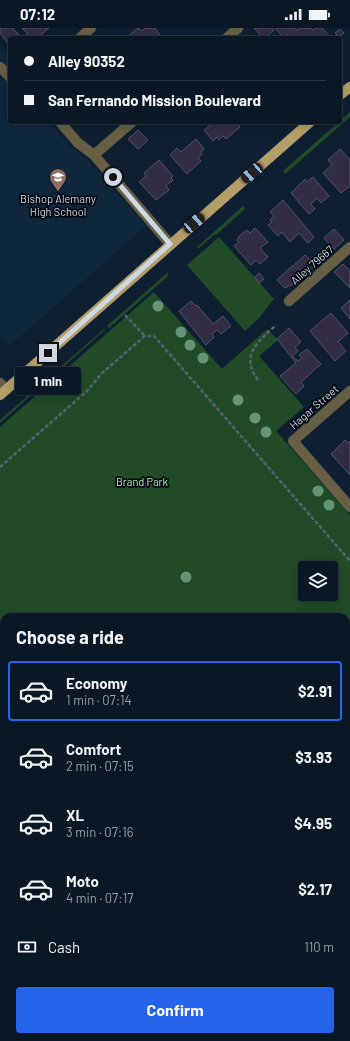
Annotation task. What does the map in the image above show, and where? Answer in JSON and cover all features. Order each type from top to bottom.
[{"type":"main road","points":[[342,94],[350,87]]},
{"type":"main road","points":[[2,389],[308,124]]},
{"type":"street","points":[[82,36],[91,28]]},
{"type":"street","points":[[229,36],[238,28]]},
{"type":"street","points":[[0,68],[8,75]]},
{"type":"street","points":[[62,124],[78,143],[94,155],[170,244]]},
{"type":"street","points":[[94,155],[130,124]]},
{"type":"street","name":"Alley 79667","points":[[289,301],[350,247]]},
{"type":"street","name":"Hagar Street","points":[[350,391],[293,441],[350,507]]},
{"type":"path","points":[[125,315],[145,336]]},
{"type":"path","points":[[258,380],[252,370],[251,353],[256,344],[276,325]]},
{"type":"path","points":[[0,467],[87,391],[102,373],[145,336],[154,336],[350,561]]},
{"type":"shaded area","name":"Bishop Alemany High School","points":[[0,46],[8,56],[8,124],[51,124],[71,148],[87,159],[146,226],[9,346],[0,336]]},
{"type":"green space","points":[[350,112],[350,117],[285,174],[283,171],[336,124],[342,124],[342,119]]},
{"type":"green space","points":[[243,206],[245,209],[216,235],[215,234],[199,248],[197,247]]},
{"type":"green space","points":[[219,237],[274,299],[259,318],[245,331],[187,265]]},
{"type":"green space","points":[[167,273],[169,275],[109,328],[107,326]]},
{"type":"green space","name":"Brand Park","points":[[154,292],[222,369],[267,329],[278,340],[259,356],[304,407],[276,431],[350,515],[350,613],[0,613],[0,427]]},
{"type":"green space","points":[[104,329],[105,330],[0,423],[0,420]]},
{"type":"building","points":[[0,28],[13,28],[19,36],[8,36],[8,43],[0,33]]},
{"type":"building","points":[[22,28],[49,28],[40,36],[25,36],[28,34]]},
{"type":"building","points":[[138,28],[142,31],[145,28],[155,28],[161,36],[128,36]]},
{"type":"building","points":[[254,28],[272,28],[274,30],[267,36],[261,36]]},
{"type":"building","points":[[275,28],[294,28],[297,30],[301,28],[311,28],[313,30],[315,28],[322,28],[329,36],[288,36],[287,34],[282,36]]},
{"type":"building","points":[[340,29],[344,33],[338,36],[335,33]]},
{"type":"building","points":[[212,124],[238,124],[240,127],[226,139],[223,136],[219,140],[217,137],[213,141],[204,130]]},
{"type":"building","points":[[138,130],[148,140],[138,149],[128,139]]},
{"type":"building","points":[[196,139],[204,149],[198,158],[201,161],[187,174],[170,155],[177,148],[181,152]]},
{"type":"building","points":[[340,149],[350,160],[350,186],[341,193],[323,173],[332,165],[328,160]]},
{"type":"building","points":[[159,160],[173,176],[171,178],[173,180],[166,185],[169,190],[156,200],[139,182],[146,176],[144,173]]},
{"type":"building","points":[[313,177],[329,196],[321,203],[317,198],[311,204],[315,209],[309,214],[291,193],[305,179],[307,182]]},
{"type":"building","points":[[283,200],[314,237],[308,243],[299,233],[290,242],[282,232],[278,236],[268,225],[272,222],[270,220],[274,216],[270,212]]},
{"type":"building","points":[[255,228],[268,242],[260,248],[268,257],[260,264],[256,260],[251,265],[234,246],[239,242],[237,240],[239,238],[238,237],[247,230],[250,233]]},
{"type":"building","points":[[334,229],[344,240],[334,249],[324,238]]},
{"type":"building","points":[[305,255],[315,266],[304,275],[295,264]]},
{"type":"building","points":[[343,264],[350,271],[350,288],[334,272]]},
{"type":"building","points":[[293,265],[303,276],[293,285],[285,288],[277,280]]},
{"type":"building","points":[[259,273],[264,279],[259,283],[255,277]]},
{"type":"building","points":[[350,300],[350,319],[341,308]]},
{"type":"building","points":[[191,301],[196,306],[197,305],[213,324],[223,316],[231,326],[221,334],[217,330],[212,334],[214,337],[206,345],[179,311]]},
{"type":"building","points":[[331,313],[348,333],[338,342],[346,351],[335,361],[310,331]]},
{"type":"building","points":[[289,328],[301,342],[295,347],[298,351],[292,356],[298,361],[302,358],[299,355],[307,349],[321,364],[301,382],[304,386],[296,394],[280,376],[296,363],[277,339]]},
{"type":"building","points":[[345,440],[348,443],[350,441],[350,475],[331,454]]},
{"type":"place","name":"Bishop Alemany High School","points":[[58,192]]},
{"type":"route","points":[[48,353],[170,244],[113,177]]}]
